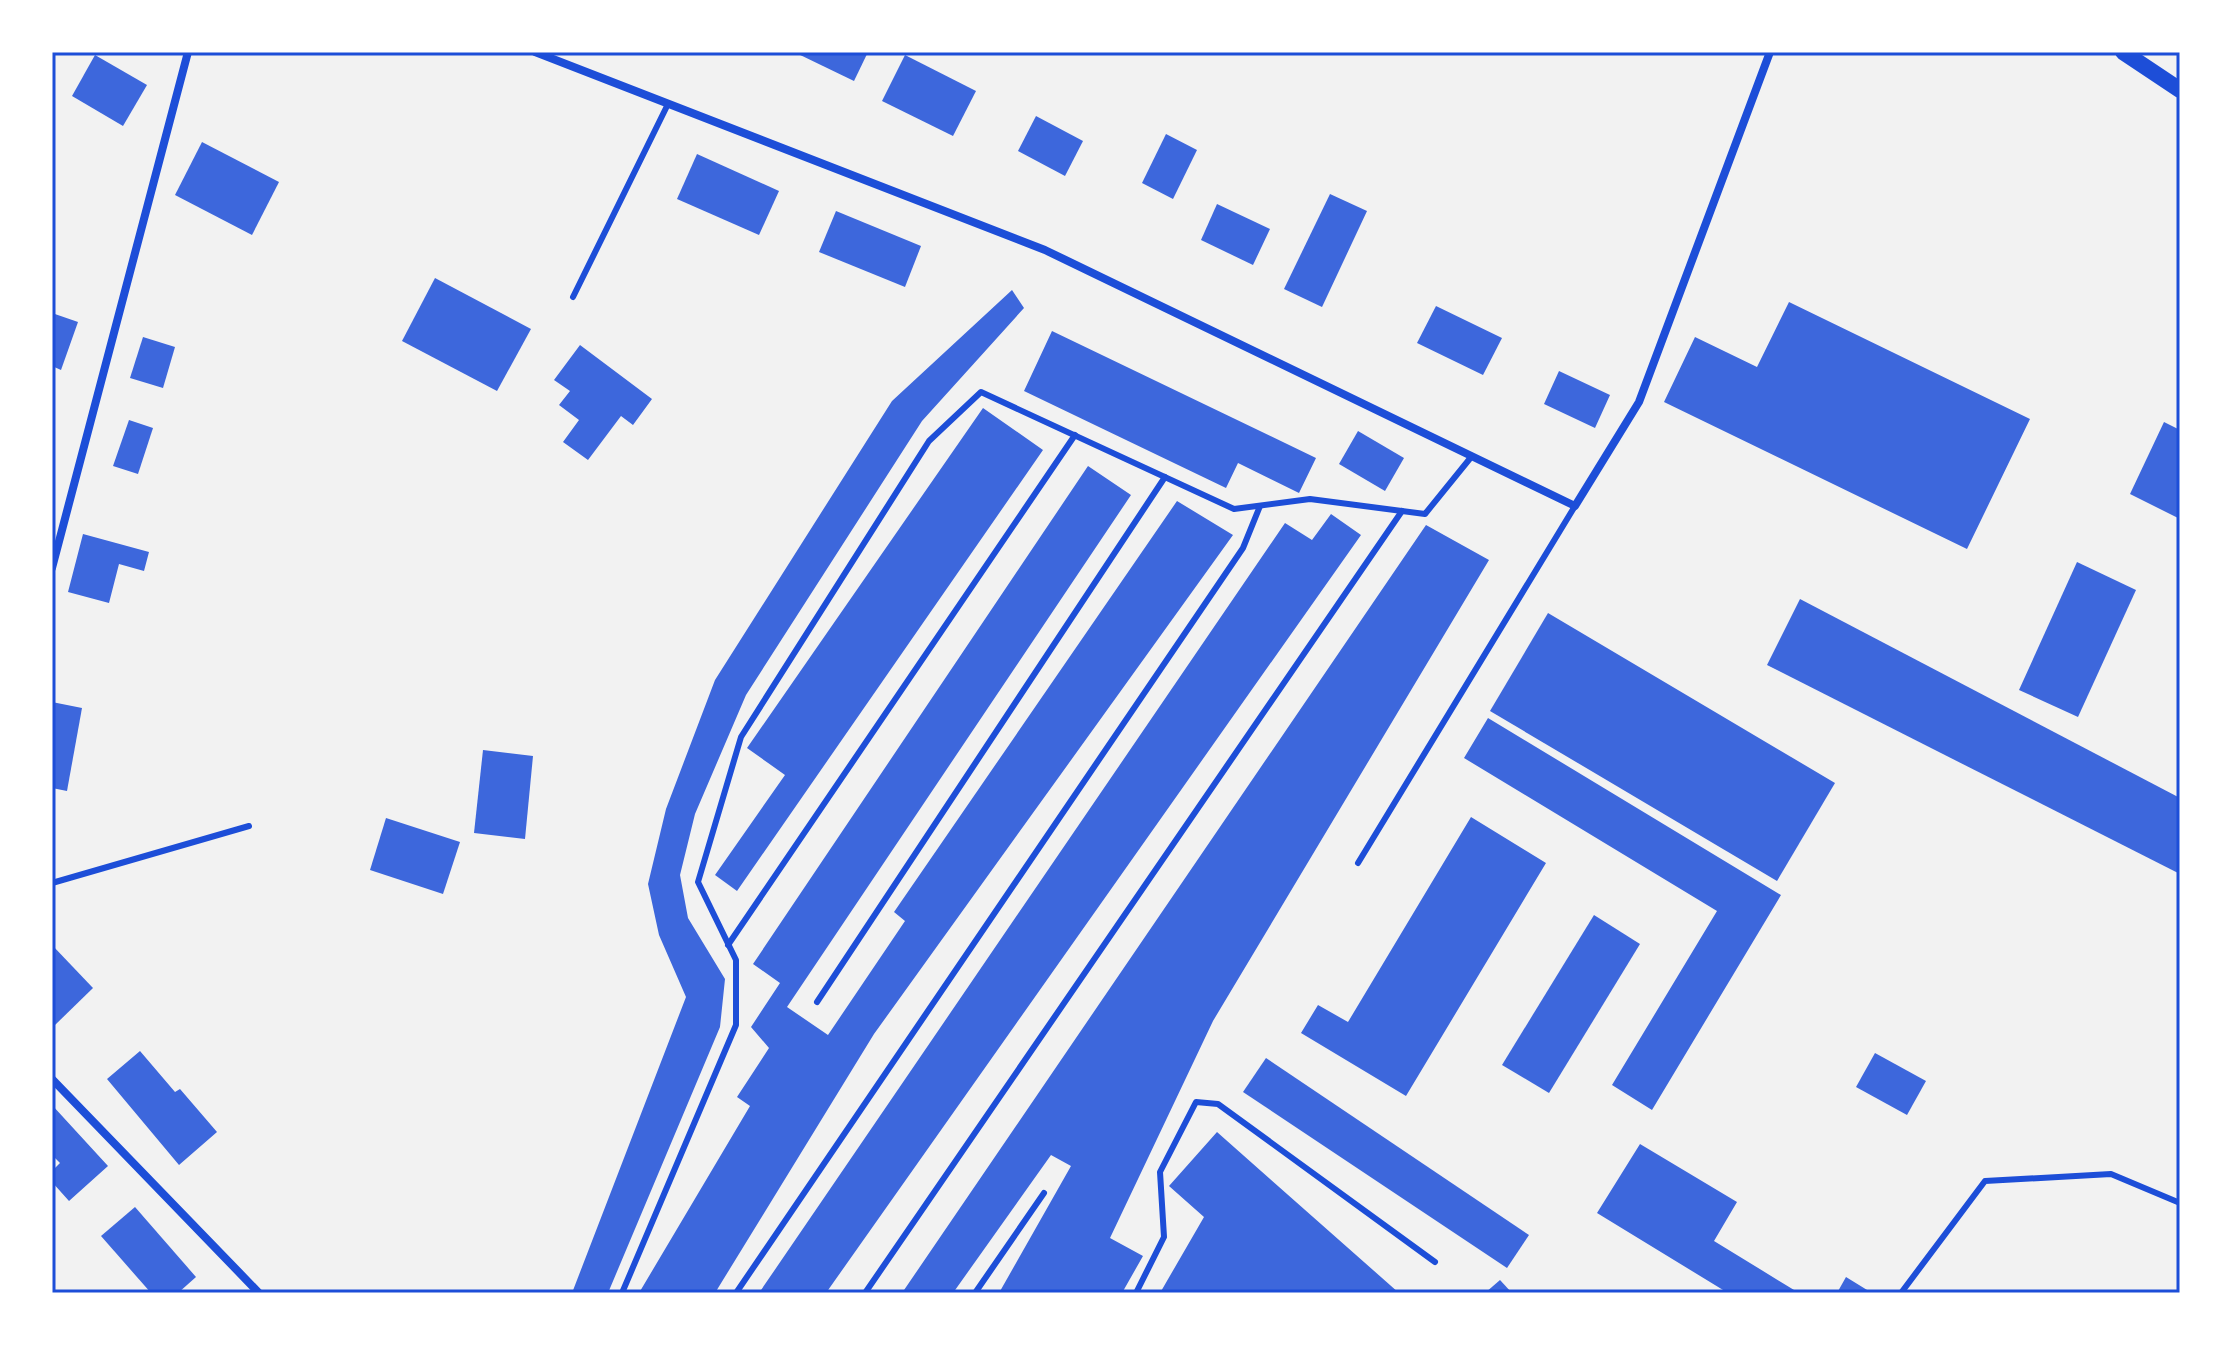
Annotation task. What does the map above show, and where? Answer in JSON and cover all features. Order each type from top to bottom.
[{"type":"main road","points":[[2123,52],[2180,90]]},
{"type":"street","points":[[52,568],[188,52]]},
{"type":"street","points":[[535,52],[1045,250],[1575,506],[1639,402],[1770,52]]},
{"type":"street","points":[[52,1079],[259,1293]]},
{"type":"lane","points":[[573,297],[668,104]]},
{"type":"lane","points":[[622,1293],[736,1025],[736,960],[698,882],[741,737],[929,441],[981,392],[1234,509],[1310,499],[1425,514],[1472,456]]},
{"type":"lane","points":[[728,945],[1075,435]]},
{"type":"lane","points":[[817,1002],[1165,477]]},
{"type":"lane","points":[[736,1293],[1243,548],[1260,506]]},
{"type":"lane","points":[[1358,863],[1575,506]]},
{"type":"lane","points":[[866,1293],[1402,511]]},
{"type":"lane","points":[[52,883],[249,826]]},
{"type":"lane","points":[[1136,1293],[1164,1237],[1160,1172],[1196,1102],[1218,1104],[1435,1262]]},
{"type":"lane","points":[[1901,1293],[1985,1181],[2111,1174],[2180,1203]]},
{"type":"lane","points":[[975,1293],[1044,1193]]},
{"type":"building","points":[[794,52],[868,52],[854,81]]},
{"type":"building","points":[[95,55],[147,85],[123,126],[72,96]]},
{"type":"building","points":[[905,55],[976,91],[953,136],[882,101]]},
{"type":"building","points":[[1036,116],[1083,141],[1065,176],[1018,151]]},
{"type":"building","points":[[1166,134],[1197,150],[1173,199],[1142,183]]},
{"type":"building","points":[[202,142],[279,182],[252,235],[175,195]]},
{"type":"building","points":[[697,154],[779,191],[759,235],[677,199]]},
{"type":"building","points":[[1330,194],[1367,211],[1322,307],[1284,289]]},
{"type":"building","points":[[1217,204],[1270,229],[1253,265],[1201,240]]},
{"type":"building","points":[[836,211],[921,246],[905,287],[819,252]]},
{"type":"building","points":[[435,278],[531,329],[497,391],[402,341]]},
{"type":"building","points":[[1012,290],[1024,308],[922,421],[746,695],[695,814],[680,875],[688,918],[725,979],[720,1027],[608,1293],[572,1293],[686,997],[659,935],[648,884],[666,809],[715,680],[892,401]]},
{"type":"building","points":[[1789,302],[2030,419],[1967,549],[1664,402],[1695,337],[1757,367]]},
{"type":"building","points":[[1436,306],[1502,338],[1483,375],[1417,343]]},
{"type":"building","points":[[52,313],[78,322],[61,370],[52,366]]},
{"type":"building","points":[[1052,331],[1316,458],[1299,493],[1238,463],[1226,488],[1024,391]]},
{"type":"building","points":[[143,337],[175,347],[163,388],[130,378]]},
{"type":"building","points":[[580,345],[652,399],[633,425],[621,416],[588,460],[563,442],[579,420],[559,405],[570,391],[554,380]]},
{"type":"building","points":[[1559,371],[1610,395],[1595,428],[1544,404]]},
{"type":"building","points":[[983,408],[1043,450],[737,891],[715,875],[785,775],[747,748]]},
{"type":"building","points":[[129,420],[153,428],[138,474],[113,466]]},
{"type":"building","points":[[2164,422],[2180,430],[2180,519],[2130,494]]},
{"type":"building","points":[[1358,431],[1404,458],[1385,491],[1339,464]]},
{"type":"building","points":[[1088,466],[1131,495],[787,1007],[828,1035],[905,921],[894,912],[1177,501],[1233,535],[874,1034],[715,1293],[639,1293],[750,1106],[737,1097],[769,1048],[751,1027],[780,983],[753,964]]},
{"type":"building","points":[[1331,514],[1361,535],[826,1293],[759,1293],[1285,523],[1312,540]]},
{"type":"building","points":[[1426,525],[1489,560],[1213,1021],[1110,1238],[1143,1256],[1122,1293],[999,1293],[1071,1166],[1051,1155],[953,1293],[902,1293]]},
{"type":"building","points":[[83,534],[149,552],[144,571],[119,564],[109,603],[68,592]]},
{"type":"building","points":[[2077,562],[2136,590],[2078,717],[2019,690]]},
{"type":"building","points":[[1800,599],[2180,798],[2180,874],[1767,665]]},
{"type":"building","points":[[1548,613],[1835,783],[1777,881],[1490,711]]},
{"type":"building","points":[[52,702],[82,708],[67,791],[52,788]]},
{"type":"building","points":[[1488,718],[1781,895],[1652,1110],[1612,1085],[1717,911],[1464,758]]},
{"type":"building","points":[[483,750],[533,756],[525,839],[474,833]]},
{"type":"building","points":[[1471,817],[1546,863],[1406,1096],[1301,1033],[1318,1005],[1348,1022]]},
{"type":"building","points":[[386,818],[460,842],[443,894],[370,870]]},
{"type":"building","points":[[1594,915],[1640,944],[1549,1093],[1502,1065]]},
{"type":"building","points":[[52,945],[93,988],[54,1026],[52,1024]]},
{"type":"building","points":[[140,1051],[175,1092],[180,1089],[217,1132],[179,1165],[107,1079]]},
{"type":"building","points":[[1875,1053],[1926,1081],[1907,1115],[1856,1087]]},
{"type":"building","points":[[1266,1058],[1529,1235],[1507,1268],[1243,1092]]},
{"type":"building","points":[[52,1105],[108,1166],[69,1201],[52,1182],[52,1171],[60,1163],[52,1155]]},
{"type":"building","points":[[1217,1132],[1399,1293],[1160,1293],[1204,1217],[1169,1186]]},
{"type":"building","points":[[1640,1144],[1737,1202],[1714,1241],[1799,1293],[1728,1293],[1597,1213]]},
{"type":"building","points":[[135,1207],[196,1277],[178,1293],[151,1293],[101,1236]]},
{"type":"building","points":[[1846,1277],[1872,1293],[1837,1293]]},
{"type":"building","points":[[1500,1280],[1512,1293],[1485,1293]]}]
